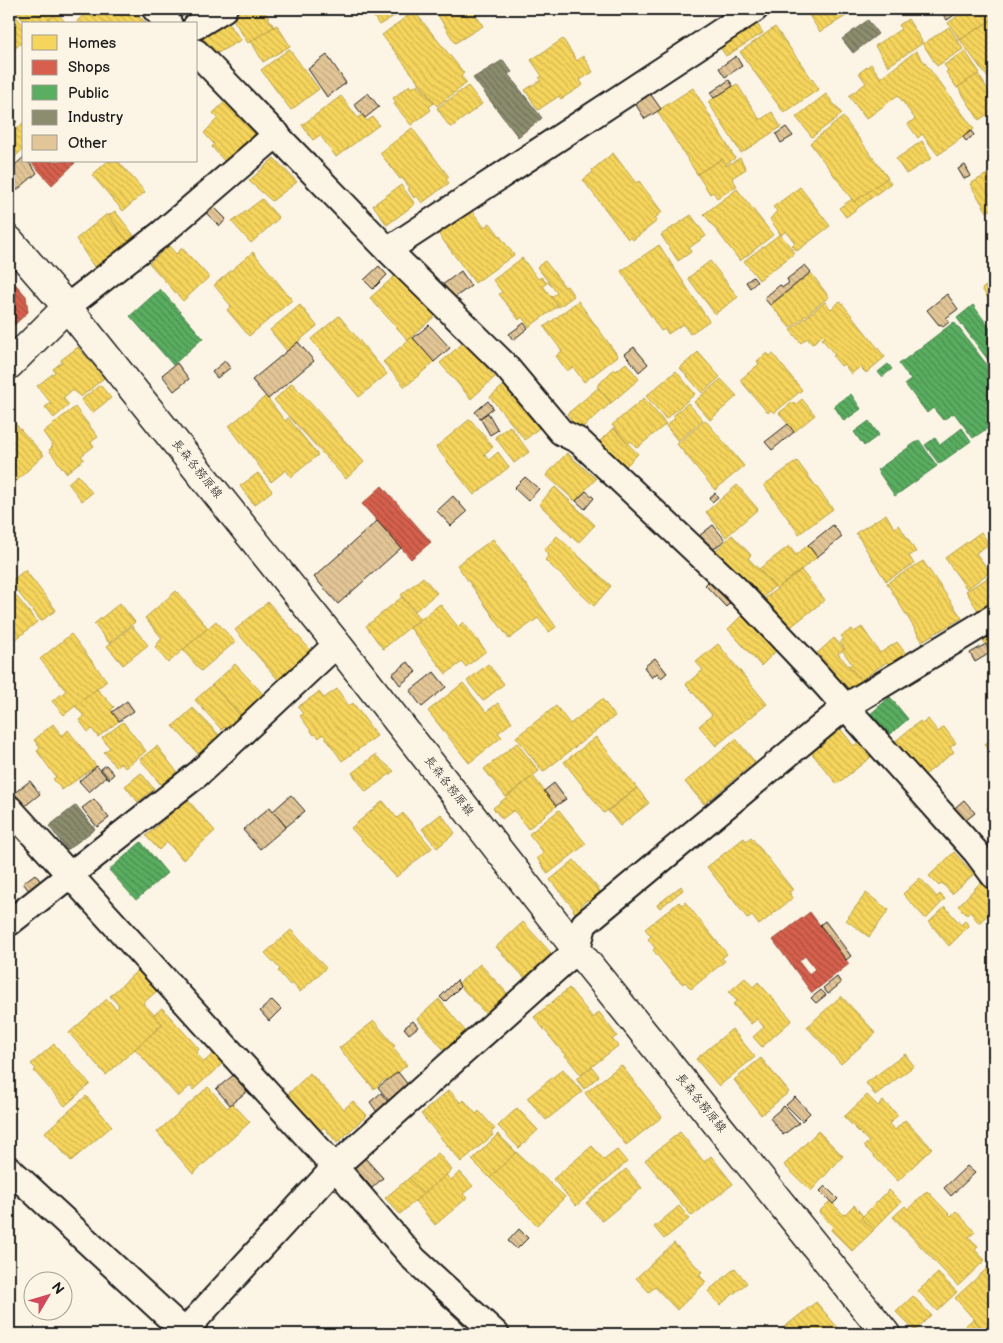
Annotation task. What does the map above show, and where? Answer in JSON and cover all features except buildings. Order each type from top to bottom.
[{"type":"main road","name":"長森各務原線","points":[[9,240],[67,307],[337,644],[577,950],[886,1334]]},
{"type":"main road","points":[[9,364],[67,307]]},
{"type":"street","points":[[155,9],[168,22]]},
{"type":"street","points":[[198,25],[224,9]]},
{"type":"street","points":[[388,250],[755,9]]},
{"type":"street","points":[[198,54],[388,250],[504,364],[561,432],[580,441],[735,588],[845,707],[994,876]]},
{"type":"street","points":[[67,307],[162,233],[277,134]]},
{"type":"street","points":[[9,1169],[185,1333],[335,1167],[577,950],[584,924],[845,707],[994,617]]},
{"type":"street","points":[[9,923],[198,774],[337,644]]},
{"type":"street","points":[[9,808],[335,1167],[414,1259],[496,1334]]}]
